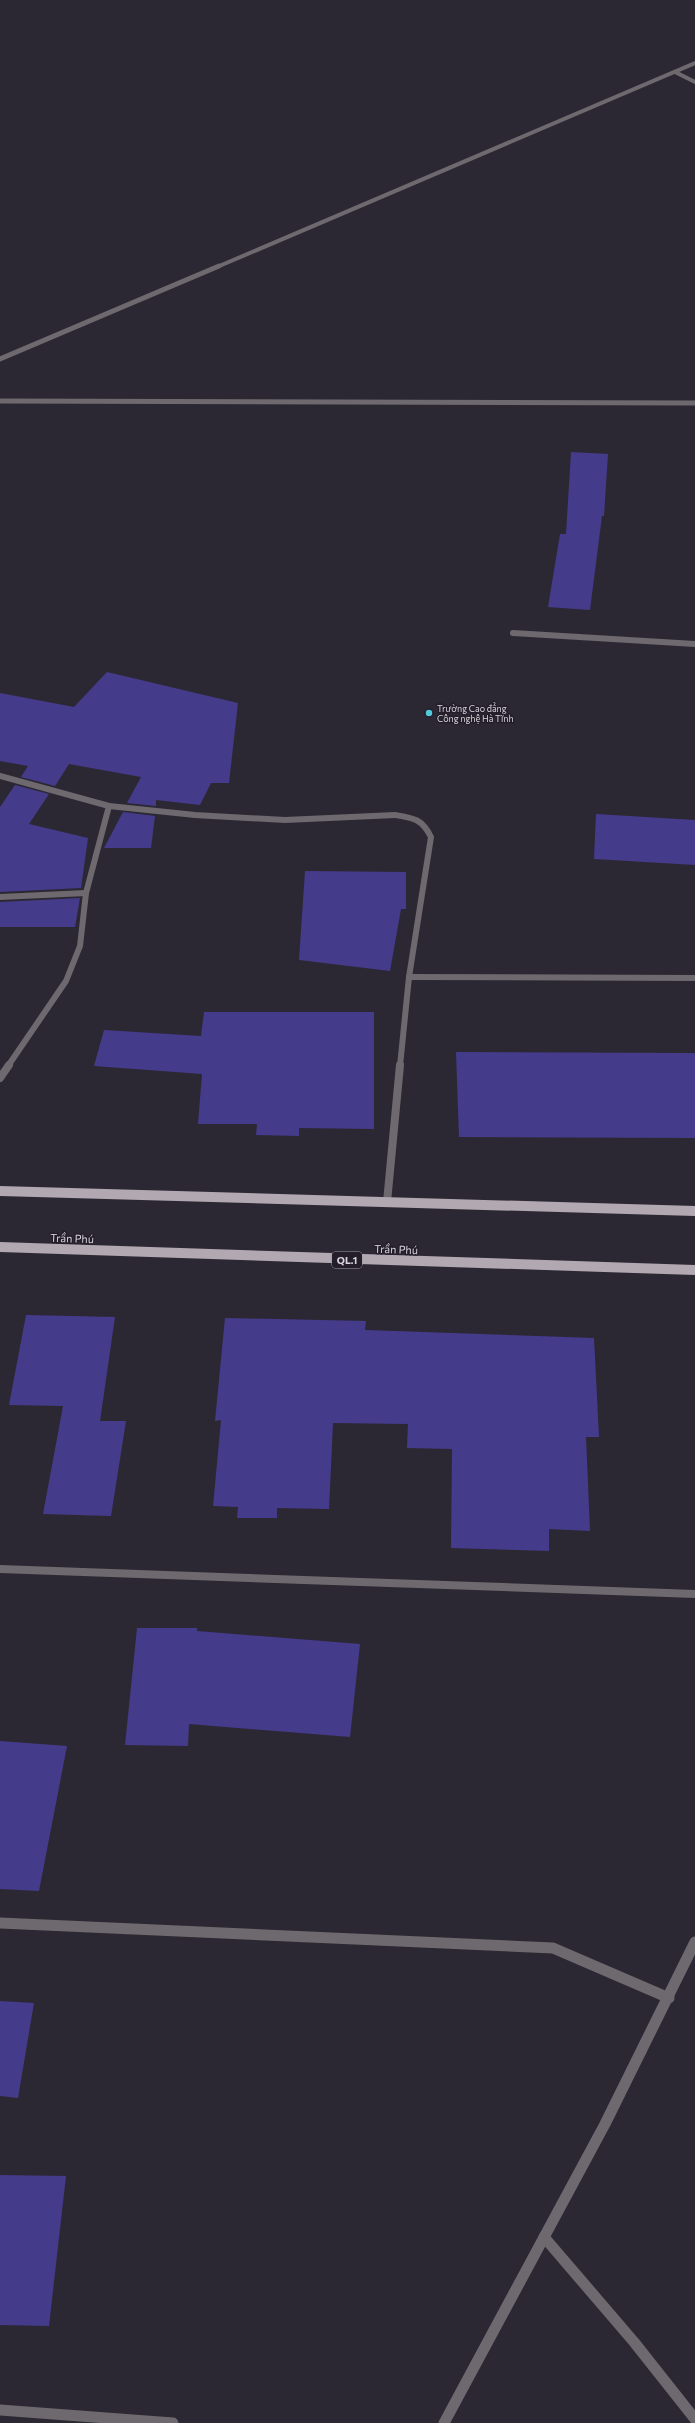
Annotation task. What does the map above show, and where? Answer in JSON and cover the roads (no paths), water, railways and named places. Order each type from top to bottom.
[{"type":"main road","points":[[0,1192],[387,1202],[533,1208],[695,1211]]},
{"type":"main road","name":"Trần Phú","points":[[0,1247],[695,1270]]},
{"type":"street","points":[[0,359],[695,63]]},
{"type":"street","points":[[675,72],[695,82]]},
{"type":"street","points":[[0,401],[695,402]]},
{"type":"street","points":[[513,633],[695,644]]},
{"type":"street","points":[[0,776],[109,806],[195,815],[285,820],[395,815],[413,818],[425,825],[431,837],[409,976],[387,1202]]},
{"type":"street","points":[[0,1078],[66,980],[80,946],[86,893],[109,806]]},
{"type":"street","points":[[0,897],[86,893]]},
{"type":"street","points":[[409,976],[695,978]]},
{"type":"street","points":[[0,1568],[695,1594]]},
{"type":"street","points":[[0,1923],[553,1948],[669,1998]]},
{"type":"street","points":[[444,2423],[544,2237],[669,1998],[695,1942]]},
{"type":"street","points":[[544,2237],[634,2342],[695,2420]]},
{"type":"street","points":[[0,2410],[173,2423]]},
{"type":"place","name":"Trường Cao đẳng Công nghệ Hà Tĩnh","points":[[429,713]]}]
